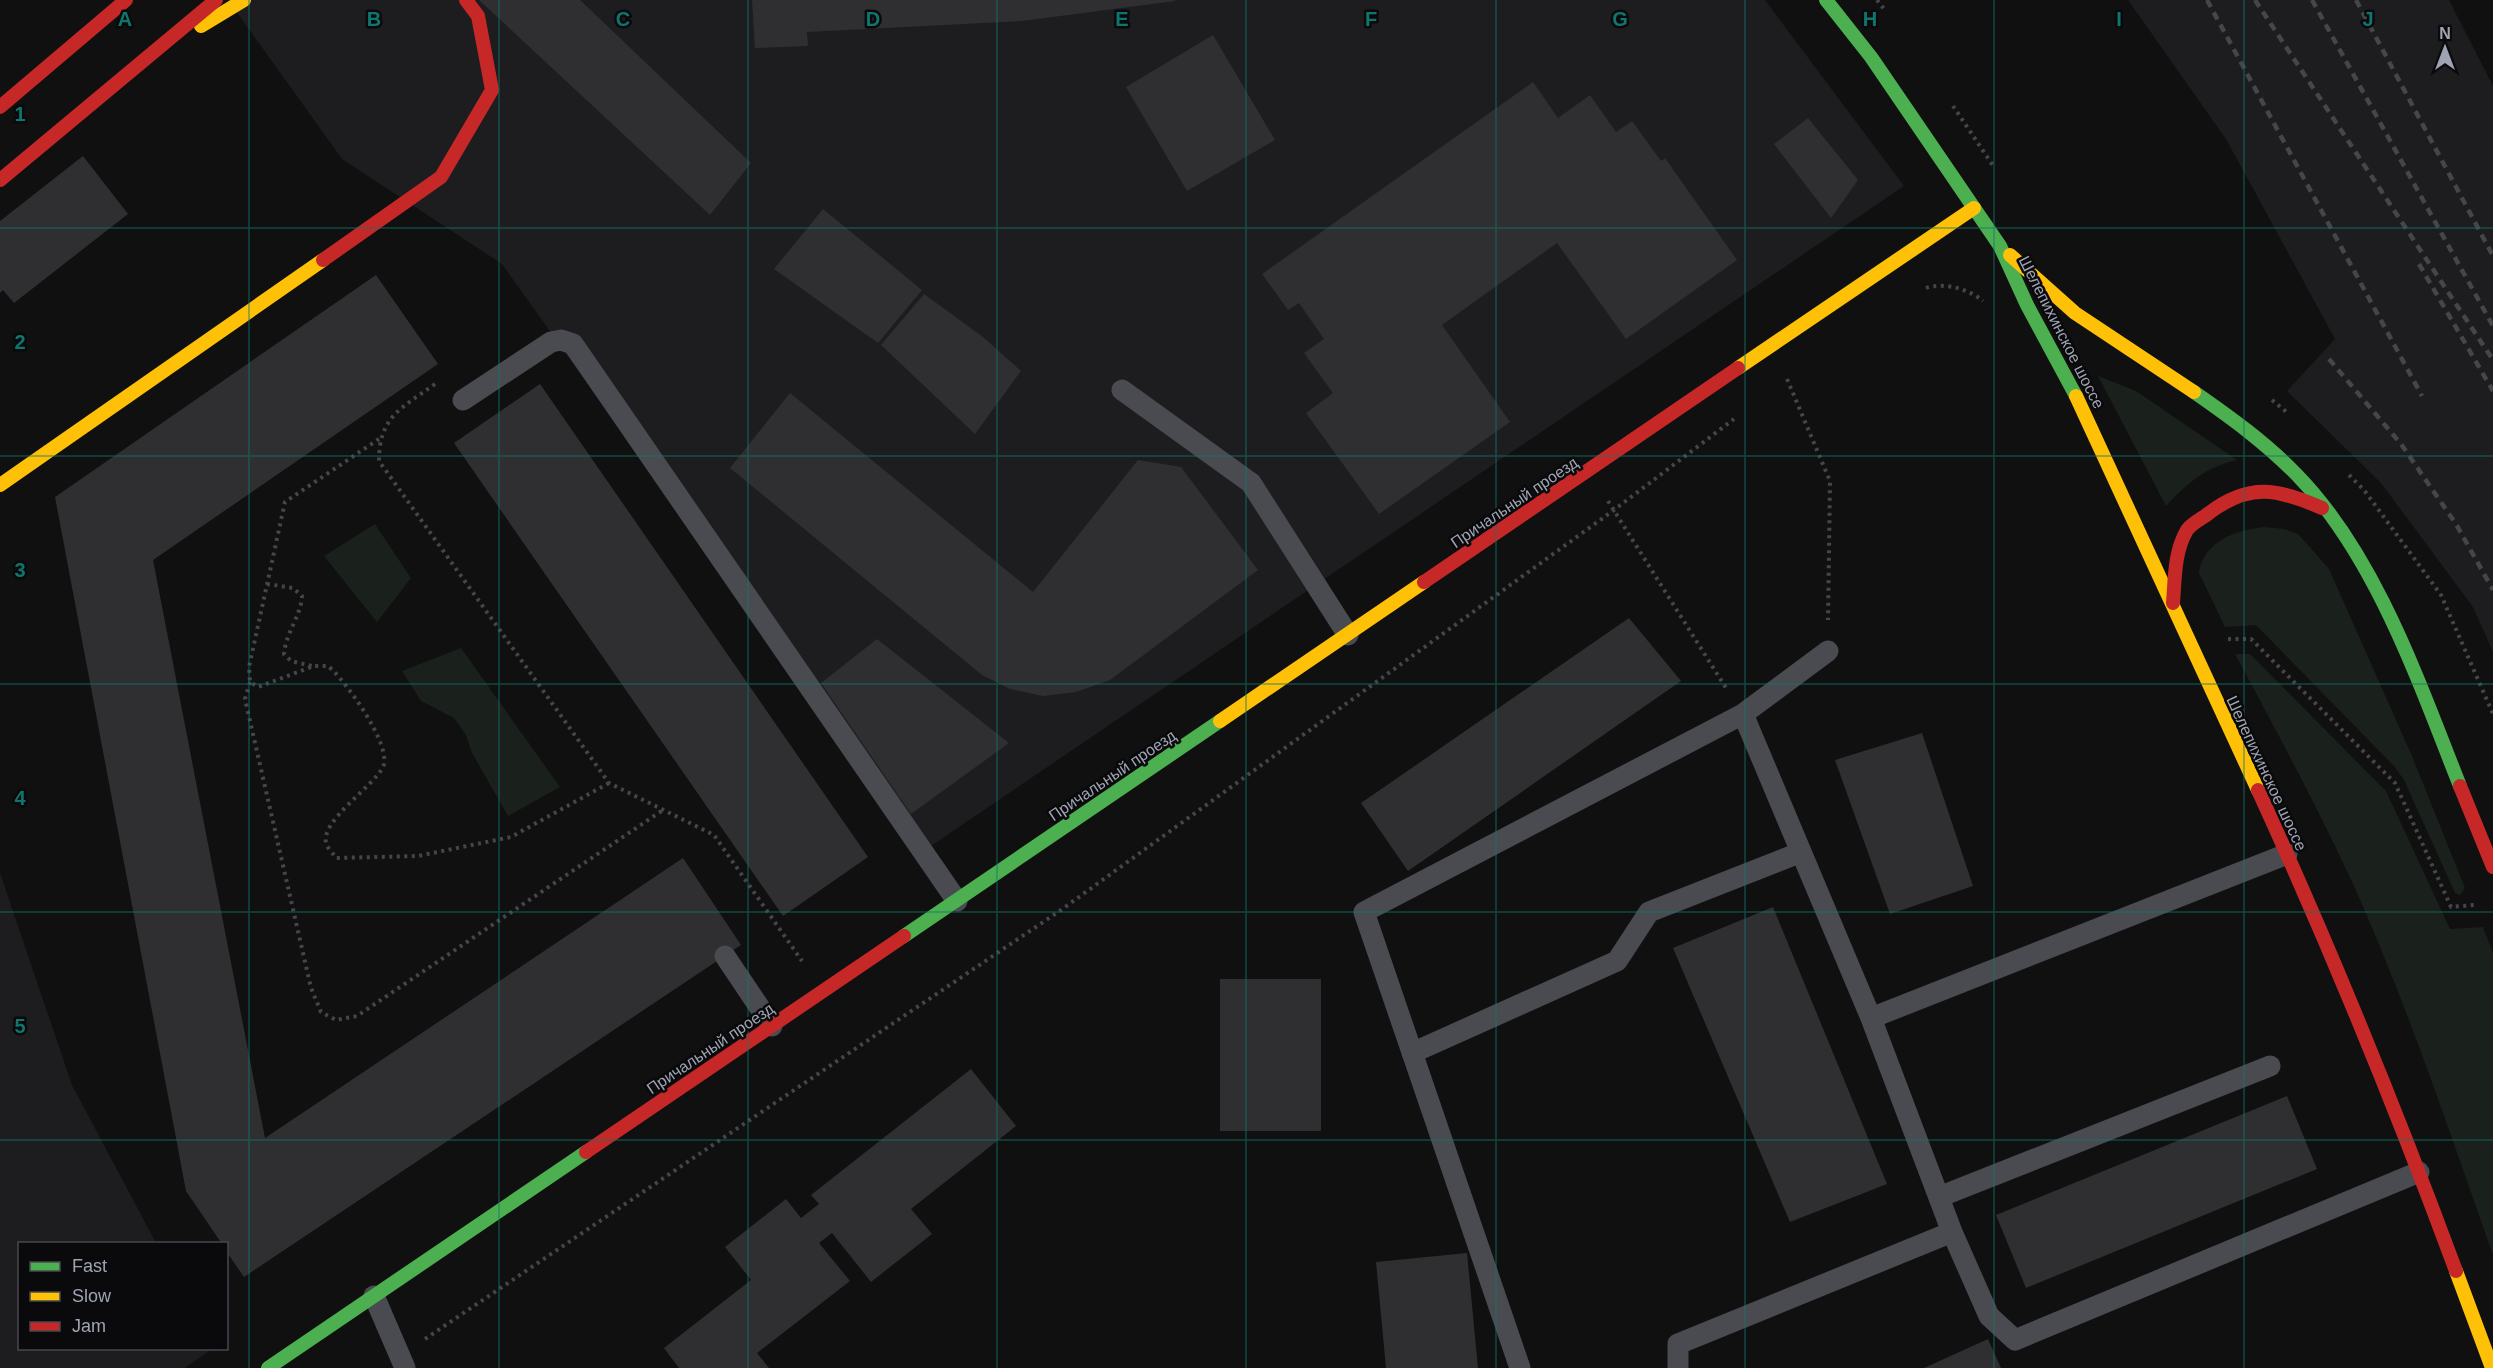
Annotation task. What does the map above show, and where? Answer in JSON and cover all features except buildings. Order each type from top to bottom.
[{"type":"street","points":[[0,107],[126,0]]},
{"type":"street","points":[[0,180],[216,0]]},
{"type":"street","points":[[138,65],[244,0]]},
{"type":"street","points":[[0,486],[441,177],[492,90],[478,16],[466,0]]},
{"type":"street","name":"Шелепихинское шоссе","points":[[1826,0],[1871,57],[2000,246],[2027,304],[2069,380],[2287,854],[2419,1172],[2493,1368]]},
{"type":"street","name":"Причальный проезд","points":[[268,1368],[1974,208]]},
{"type":"street","points":[[2000,246],[2074,312],[2217,407],[2258,440],[2297,475],[2329,512],[2347,538],[2386,611],[2447,750],[2493,867]]},
{"type":"street","points":[[2173,608],[2176,561],[2188,529],[2226,500],[2258,492],[2288,493],[2329,512]]},
{"type":"lane","points":[[463,400],[551,342],[561,340],[573,344],[957,901]]},
{"type":"lane","points":[[1122,390],[1251,483],[1348,635]]},
{"type":"lane","points":[[1520,1368],[1364,912],[1743,714],[1828,651]]},
{"type":"lane","points":[[1743,714],[1799,853],[1871,1018],[1952,1232],[1989,1316],[2015,1340],[2419,1172]]},
{"type":"lane","points":[[1412,1053],[1617,961],[1649,912],[1799,853]]},
{"type":"lane","points":[[1871,1018],[2287,854]]},
{"type":"lane","points":[[725,956],[772,1026]]},
{"type":"lane","points":[[1939,1197],[2270,1066]]},
{"type":"lane","points":[[1678,1368],[1678,1344],[1952,1232]]},
{"type":"lane","points":[[374,1296],[403,1362]]},
{"type":"path","points":[[1919,293],[1929,287],[1947,286],[1982,299],[1988,309]]},
{"type":"path","points":[[1778,386],[1797,373]]},
{"type":"path","points":[[1787,379],[1830,481],[1828,651]]},
{"type":"path","points":[[437,383],[390,417],[379,439],[379,461],[609,783],[714,835],[760,898],[823,992]]},
{"type":"path","points":[[403,1362],[1060,910],[1614,510],[1742,413]]},
{"type":"path","points":[[379,439],[285,502],[249,667],[250,682],[245,699],[311,988],[321,1012],[336,1020],[357,1016],[663,810]]},
{"type":"path","points":[[1588,471],[1743,714]]},
{"type":"path","points":[[267,584],[293,588],[302,596],[302,606],[286,637],[284,654],[291,662],[328,666],[339,676],[382,742],[386,756],[383,768],[338,816],[326,836],[326,845],[336,858],[418,856],[511,837],[609,783]]},
{"type":"path","points":[[2224,639],[2252,639],[2395,783],[2451,907],[2474,905]]},
{"type":"path","points":[[250,682],[258,687],[315,666]]},
{"type":"shaded area","points":[[228,0],[1765,0],[1904,186],[922,852],[502,264],[342,159]]},
{"type":"shaded area","points":[[2128,0],[2449,0],[2493,86],[2493,652],[2473,607],[2381,483],[2287,391],[2335,339],[2226,139]]},
{"type":"shaded area","points":[[2098,376],[2136,391],[2237,460],[2215,467],[2198,477],[2166,506]]},
{"type":"shaded area","points":[[375,524],[411,578],[377,622],[324,556]]},
{"type":"shaded area","points":[[2264,527],[2284,529],[2298,534],[2329,569],[2412,756],[2465,888],[2460,895],[2455,893],[2404,780],[2394,766],[2256,625],[2225,627],[2199,573],[2202,562],[2214,545],[2223,539],[2243,531]]},
{"type":"shaded area","points":[[461,648],[560,787],[508,816],[472,753],[466,735],[454,718],[421,701],[402,671]]},
{"type":"shaded area","points":[[2235,654],[2250,654],[2386,791],[2450,929],[2483,927],[2493,953],[2493,1255],[2416,1038],[2364,909],[2318,812]]},
{"type":"shaded area","points":[[0,873],[72,1085],[155,1242],[18,1242],[18,1350],[211,1350],[185,1368],[0,1368]]},
{"type":"railway","points":[[2207,0],[2422,396]]},
{"type":"railway","points":[[2255,0],[2493,360]]},
{"type":"railway","points":[[2312,0],[2493,326]]},
{"type":"railway","points":[[2356,0],[2493,256]]},
{"type":"railway","points":[[2419,264],[2493,391]]},
{"type":"railway","points":[[2329,359],[2401,444],[2456,524],[2493,590]]},
{"type":"traffic: fast","points":[[1826,0],[1871,57],[2000,246],[2027,305],[2076,396]]},
{"type":"traffic: fast","points":[[2194,392],[2247,431],[2285,463],[2325,507],[2350,543],[2393,622],[2460,786]]},
{"type":"traffic: fast","points":[[904,936],[1220,721]]},
{"type":"traffic: fast","points":[[268,1368],[586,1152]]},
{"type":"traffic: slow","points":[[201,26],[244,0]]},
{"type":"traffic: slow","points":[[1738,368],[1974,208]]},
{"type":"traffic: slow","points":[[2010,255],[2075,313],[2194,392]]},
{"type":"traffic: slow","points":[[0,485],[323,260]]},
{"type":"traffic: slow","points":[[2076,396],[2258,790]]},
{"type":"traffic: slow","points":[[1220,721],[1424,582]]},
{"type":"traffic: slow","points":[[2456,1271],[2492,1368]]},
{"type":"traffic: jam","points":[[0,107],[126,0]]},
{"type":"traffic: jam","points":[[0,180],[216,0]]},
{"type":"traffic: jam","points":[[323,260],[441,177],[492,90],[478,16],[466,0]]},
{"type":"traffic: jam","points":[[1424,582],[1738,368]]},
{"type":"traffic: jam","points":[[2173,603],[2177,556],[2187,530],[2224,503],[2238,496],[2264,492],[2292,496],[2322,508]]},
{"type":"traffic: jam","points":[[2460,786],[2493,867]]},
{"type":"traffic: jam","points":[[2258,790],[2362,1029],[2456,1271]]},
{"type":"traffic: jam","points":[[586,1152],[904,936]]}]
